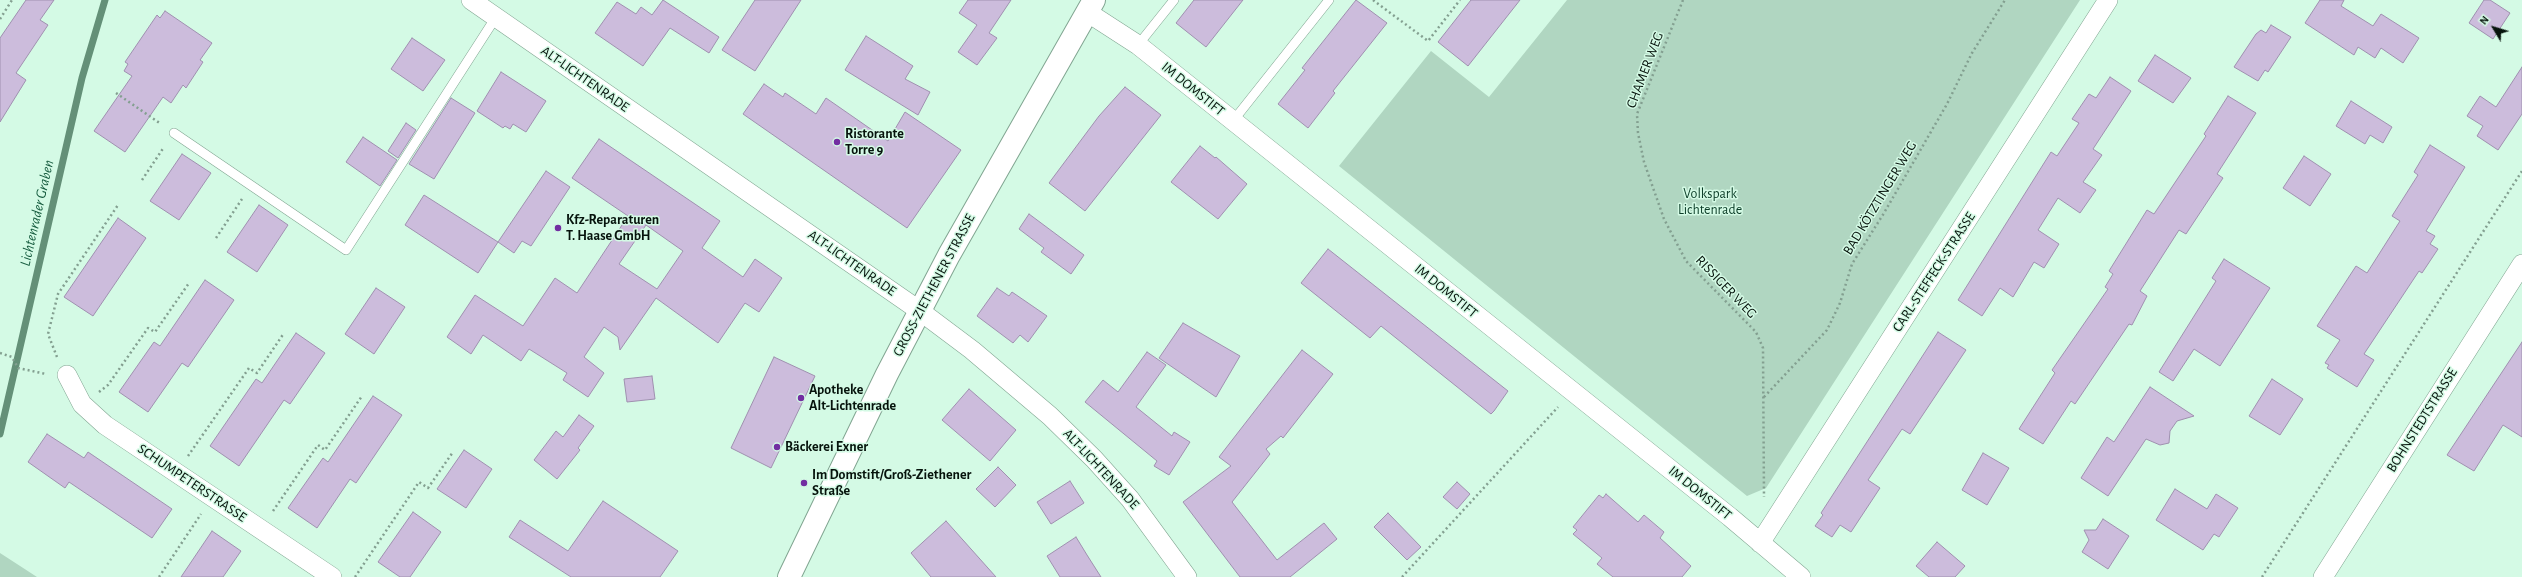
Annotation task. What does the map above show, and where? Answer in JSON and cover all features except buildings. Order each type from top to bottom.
[{"type":"street","name":"ALT-LICHTENRADE","points":[[472,0],[920,311],[972,350],[1050,416],[1094,459],[1130,499],[1187,577]]},
{"type":"street","name":"CARL-STEFFECK-STRASSE","points":[[1760,543],[2108,0]]},
{"type":"street","name":"IM DOMSTIFT","points":[[1090,6],[1801,577]]},
{"type":"street","name":"GROSS-ZIETHENER STRASSE","points":[[794,575],[920,311],[1003,156],[1090,6]]},
{"type":"street","name":"BOHNSTEDTSTRASSE","points":[[2323,577],[2522,264]]},
{"type":"street","name":"SCHUMPETERSTRASSE","points":[[67,375],[82,404],[105,425],[332,577]]},
{"type":"lane","points":[[1138,46],[1174,0]]},
{"type":"lane","points":[[1233,121],[1329,0]]},
{"type":"lane","points":[[174,133],[346,250],[496,17]]},
{"type":"path","points":[[0,19],[12,0]]},
{"type":"path","points":[[1373,0],[1428,41],[1460,0]]},
{"type":"path","name":"CHAMER WEG","points":[[1656,194],[1644,162],[1638,133],[1637,114],[1683,0]]},
{"type":"path","name":"BAD KÖTZTINGER WEG","points":[[1764,398],[1827,330],[1840,303],[1852,264],[1947,104],[1972,53],[2005,0]]},
{"type":"path","points":[[116,93],[174,133],[142,180]]},
{"type":"path","points":[[2262,577],[2522,171]]},
{"type":"path","points":[[216,238],[251,185]]},
{"type":"path","name":"RISSIGER WEG","points":[[1656,194],[1664,219],[1686,260],[1756,332],[1763,348],[1764,497]]},
{"type":"path","points":[[67,375],[48,334],[58,294],[118,205]]},
{"type":"path","points":[[82,404],[108,385],[148,328],[155,332],[189,283]]},
{"type":"path","points":[[176,473],[249,368],[257,373],[284,333]]},
{"type":"path","points":[[1,353],[12,357],[18,368],[28,371]]},
{"type":"path","points":[[260,529],[318,445],[324,450],[362,396]]},
{"type":"path","points":[[1402,577],[1560,405]]},
{"type":"path","points":[[355,577],[419,482],[428,488],[453,452]]},
{"type":"path","points":[[159,577],[212,497]]},
{"type":"green space","name":"Volkspark Lichtenrade","points":[[1567,0],[2080,0],[1766,488],[1747,496],[1339,166],[1431,51],[1489,97]]},
{"type":"green space","points":[[0,553],[17,564],[37,577],[0,577]]},
{"type":"waterway","name":"Lichtenrader Graben","points":[[0,434],[82,78],[105,0]]},
{"type":"place","name":"Ristorante Torre 9","points":[[837,142]]},
{"type":"place","name":"Kfz-Reparaturen T. Haase GmbH","points":[[558,228]]},
{"type":"place","name":"Apotheke Alt-Lichtenrade","points":[[801,398]]},
{"type":"place","name":"Bäckerei Exner","points":[[777,447]]},
{"type":"place","name":"Im Domstift/Groß-Ziethener Straße","points":[[804,483]]}]
